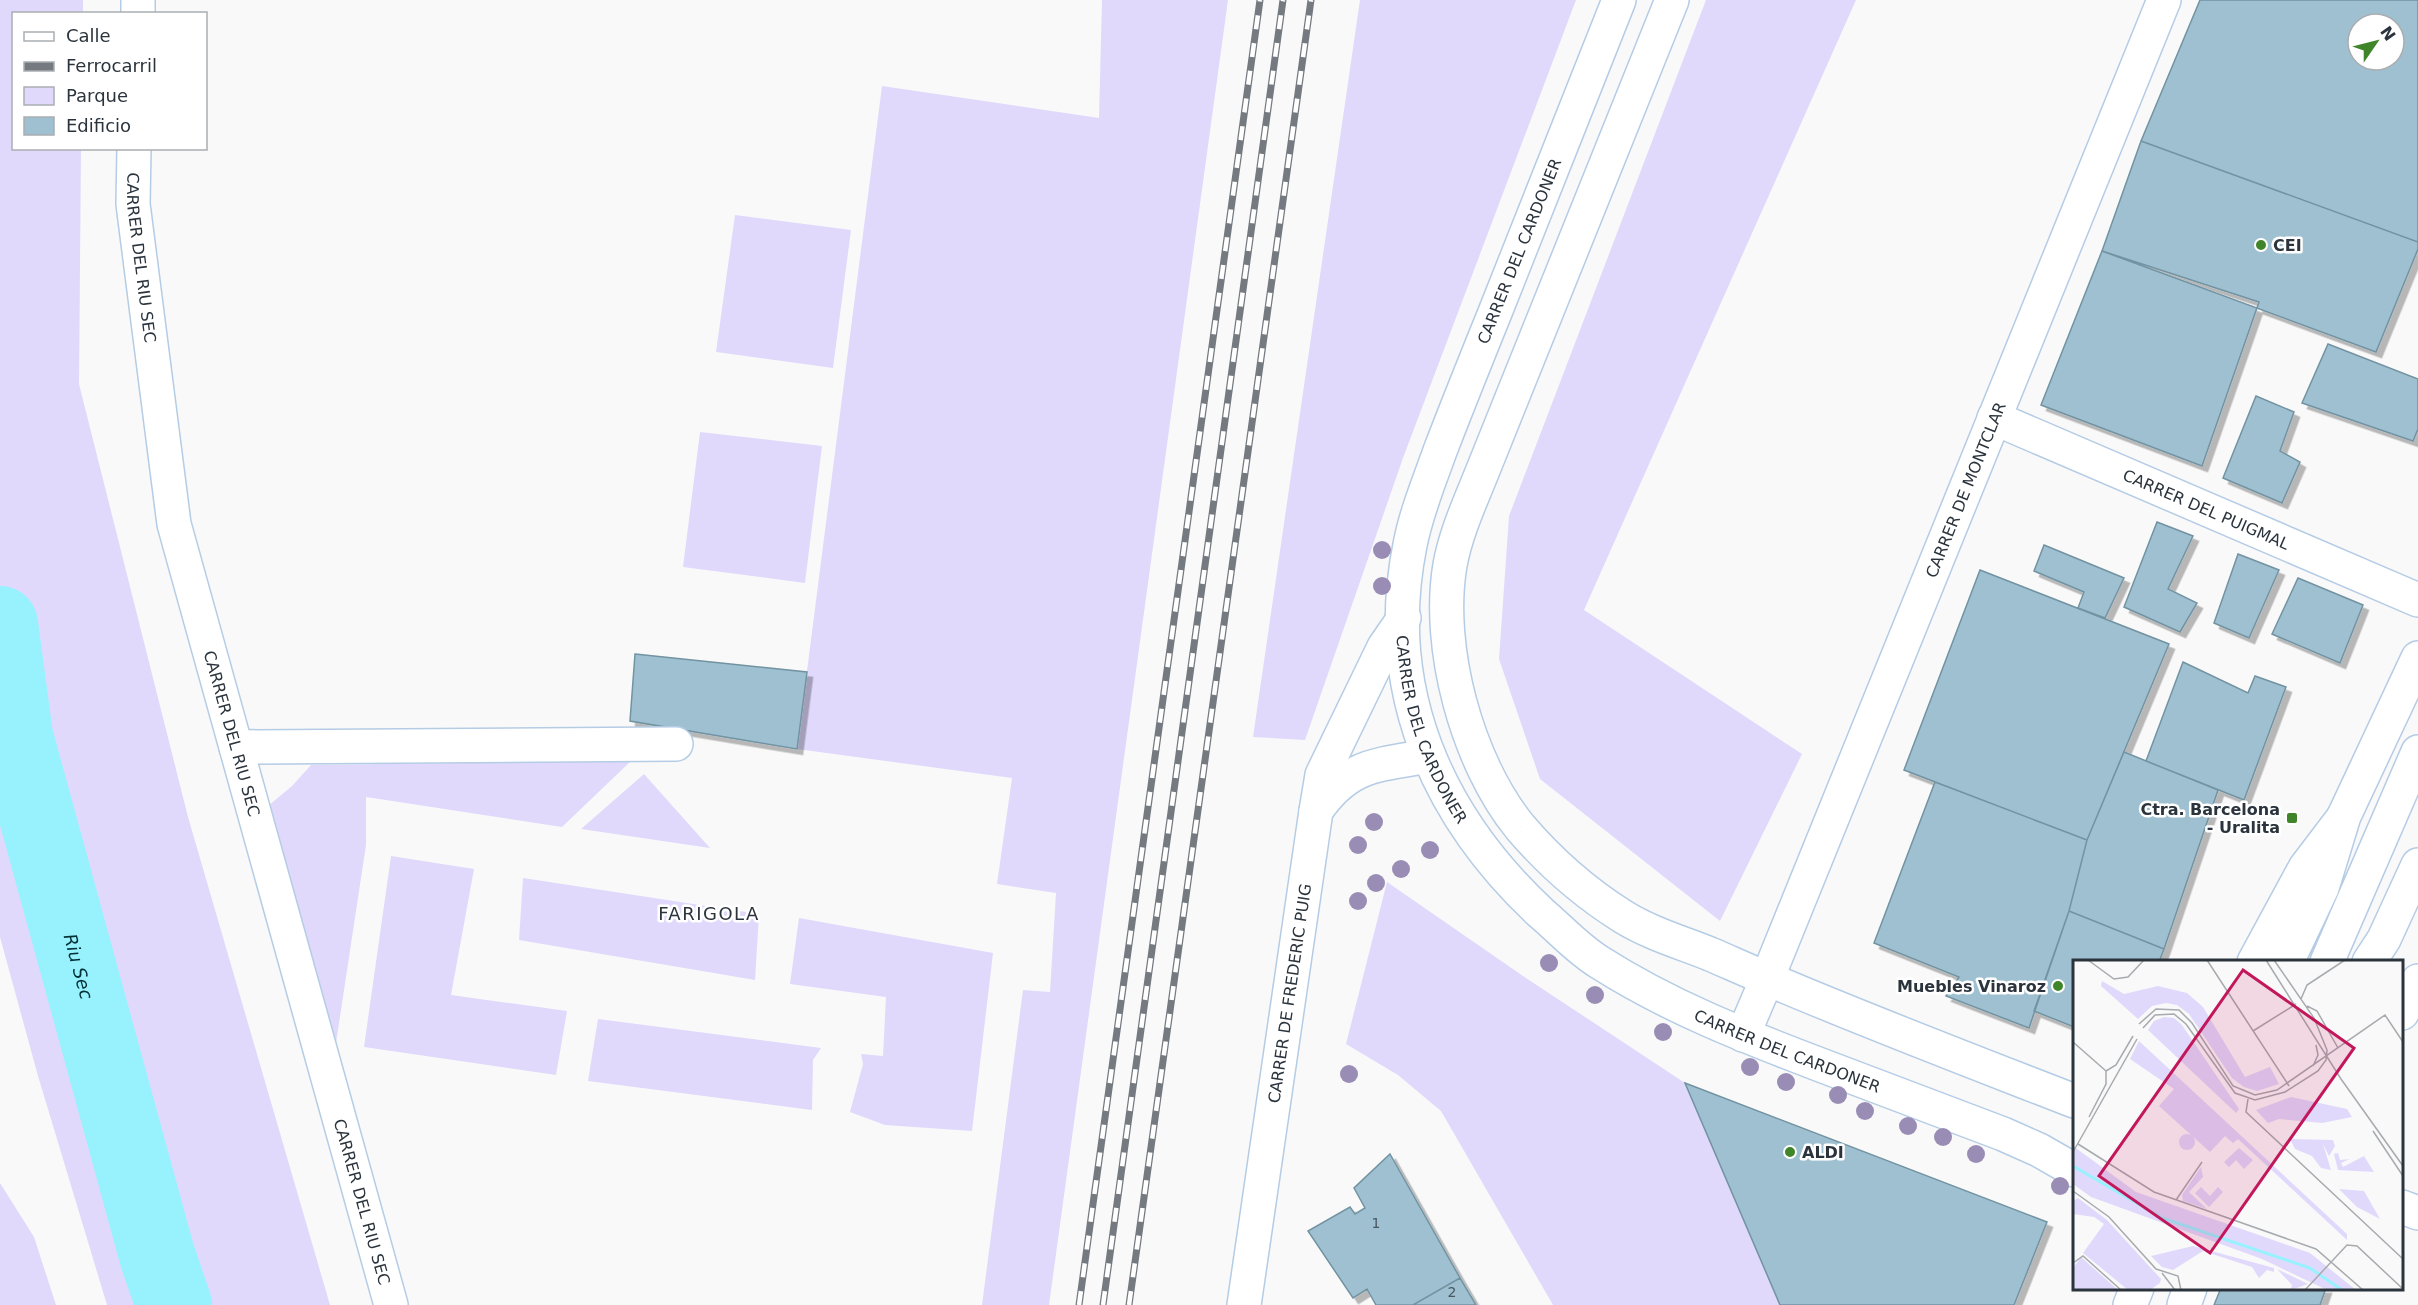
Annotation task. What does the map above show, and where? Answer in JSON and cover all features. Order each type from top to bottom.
[{"type":"street","name":"CARRER DEL CARDONER","points":[[1619,0],[1422,501],[1410,543],[1402,621],[1403,661],[1414,711],[1441,787],[1461,820],[1495,864],[1593,959],[1685,1011],[2039,1150],[2073,1169]]},
{"type":"street","name":"CARRER DEL CARDONER","points":[[1672,0],[1483,470],[1450,565],[1449,649],[1460,701],[1474,744],[1497,791],[1519,825],[1549,858],[1588,894],[1624,918],[1661,936],[1882,1028],[2065,1092]]},
{"type":"street","name":"CARRER DE MONTCLAR","points":[[1743,1035],[2163,0]]},
{"type":"street","name":"CARRER DEL RIU SEC","points":[[134,150],[133,204],[174,524],[391,1305]]},
{"type":"street","name":"CARRER DEL PUIGMAL","points":[[1994,418],[2418,600]]},
{"type":"street","points":[[1316,811],[1322,775],[1384,647],[1402,621],[1450,565]]},
{"type":"street","points":[[2288,960],[2322,888],[2344,816],[2418,658]]},
{"type":"street","points":[[236,747],[676,744]]},
{"type":"street","points":[[2328,960],[2418,752]]},
{"type":"street","name":"CARRER DE FREDERIC PUIG","points":[[1244,1305],[1316,811],[1329,792],[1348,775],[1376,765],[1429,756]]},
{"type":"street","points":[[2255,960],[2305,868],[2344,816]]},
{"type":"street","points":[[2370,960],[2384,939],[2418,865]]},
{"type":"street","points":[[2403,1011],[2418,981]]},
{"type":"street","name":"CARRER DEL CARDONER","points":[[2039,1150],[2073,1154]]},
{"type":"street","points":[[2403,1207],[2418,1213]]},
{"type":"street","points":[[2167,1305],[2173,1290]]},
{"type":"street","points":[[2184,1305],[2189,1290]]},
{"type":"green space","points":[[0,0],[83,0],[83,12],[12,12],[12,150],[81,150],[79,384],[188,817],[330,1305],[107,1305],[38,1076],[0,937]]},
{"type":"green space","points":[[1102,0],[1228,0],[1049,1305],[982,1305],[1023,990],[1050,992],[1056,893],[997,884],[1012,778],[797,749],[882,86],[1099,118]]},
{"type":"green space","points":[[1360,0],[1576,0],[1403,458],[1305,740],[1253,737]]},
{"type":"green space","points":[[1706,0],[1856,0],[1584,610],[1802,754],[1720,921],[1540,779],[1499,659],[1509,516]]},
{"type":"green space","points":[[735,215],[851,230],[833,368],[716,352]]},
{"type":"green space","points":[[700,432],[822,446],[805,583],[683,567]]},
{"type":"green space","points":[[631,761],[562,827],[366,797],[366,845],[336,1043],[268,806],[292,786],[311,765]]},
{"type":"green space","points":[[644,774],[710,848],[581,829]]},
{"type":"green space","points":[[391,856],[474,869],[451,995],[567,1011],[556,1075],[364,1047]]},
{"type":"green space","points":[[523,878],[759,914],[755,980],[519,940]]},
{"type":"green space","points":[[1387,882],[1523,976],[1685,1083],[1780,1305],[1553,1305],[1441,1111],[1398,1075],[1346,1044]]},
{"type":"green space","points":[[799,918],[993,953],[972,1131],[885,1125],[850,1112],[863,1064],[861,1054],[883,1056],[886,997],[790,984]]},
{"type":"green space","points":[[598,1019],[821,1048],[813,1060],[812,1110],[588,1081]]},
{"type":"green space","points":[[0,1183],[34,1237],[56,1305],[0,1305]]},
{"type":"building","points":[[2200,0],[2418,0],[2418,242],[2141,141]]},
{"type":"building","name":"CEI","points":[[2141,141],[2418,242],[2418,249],[2376,352],[2102,251]]},
{"type":"building","points":[[2102,251],[2259,302],[2202,466],[2041,405]]},
{"type":"building","points":[[2328,344],[2418,379],[2418,429],[2413,441],[2302,403]]},
{"type":"building","points":[[2256,396],[2294,412],[2280,451],[2300,462],[2282,503],[2223,478]]},
{"type":"building","points":[[2157,522],[2193,536],[2168,589],[2197,603],[2180,632],[2124,607]]},
{"type":"building","points":[[2044,545],[2124,578],[2105,618],[2078,608],[2084,592],[2034,571]]},
{"type":"building","points":[[2238,554],[2279,570],[2249,638],[2214,623]]},
{"type":"building","points":[[1980,570],[2169,644],[2087,840],[1904,770]]},
{"type":"building","points":[[2298,578],[2363,605],[2340,663],[2272,634]]},
{"type":"building","points":[[635,654],[807,672],[797,749],[630,721]]},
{"type":"building","points":[[2183,662],[2248,693],[2255,676],[2286,687],[2244,800],[2146,761]]},
{"type":"building","points":[[2124,752],[2218,790],[2164,949],[2069,911],[2087,840]]},
{"type":"building","points":[[1935,782],[2087,840],[2069,911],[2029,1028],[1946,996],[1959,977],[1874,943]]},
{"type":"building","name":"Muebles Vinaroz","points":[[2069,911],[2164,949],[2160,960],[2073,960],[2073,1027],[2034,1011]]},
{"type":"building","name":"ALDI","points":[[1685,1083],[2047,1222],[2014,1305],[1780,1305]]},
{"type":"building","points":[[1390,1154],[1460,1278],[1413,1305],[1376,1305],[1367,1289],[1353,1298],[1308,1231],[1350,1207],[1355,1214],[1365,1208],[1354,1188]]},
{"type":"building","points":[[1460,1278],[1476,1305],[1413,1305]]},
{"type":"building","points":[[2220,1290],[2325,1290],[2320,1305],[2214,1305]]},
{"type":"waterway","name":"Riu Sec","points":[[0,624],[15,736],[157,1255],[174,1305]]},
{"type":"railway","points":[[1079,1305],[1260,0]]},
{"type":"railway","points":[[1103,1305],[1283,0]]},
{"type":"railway","points":[[1129,1305],[1311,0]]},
{"type":"place","name":"CEI","points":[[2261,245]]},
{"type":"place","name":"Ctra. Barcelona - Uralita","points":[[2292,818]]},
{"type":"place","name":"Muebles Vinaroz","points":[[2058,986]]},
{"type":"place","name":"ALDI","points":[[1790,1152]]},
{"type":"district","name":"FARIGOLA","points":[[709,914]]}]
